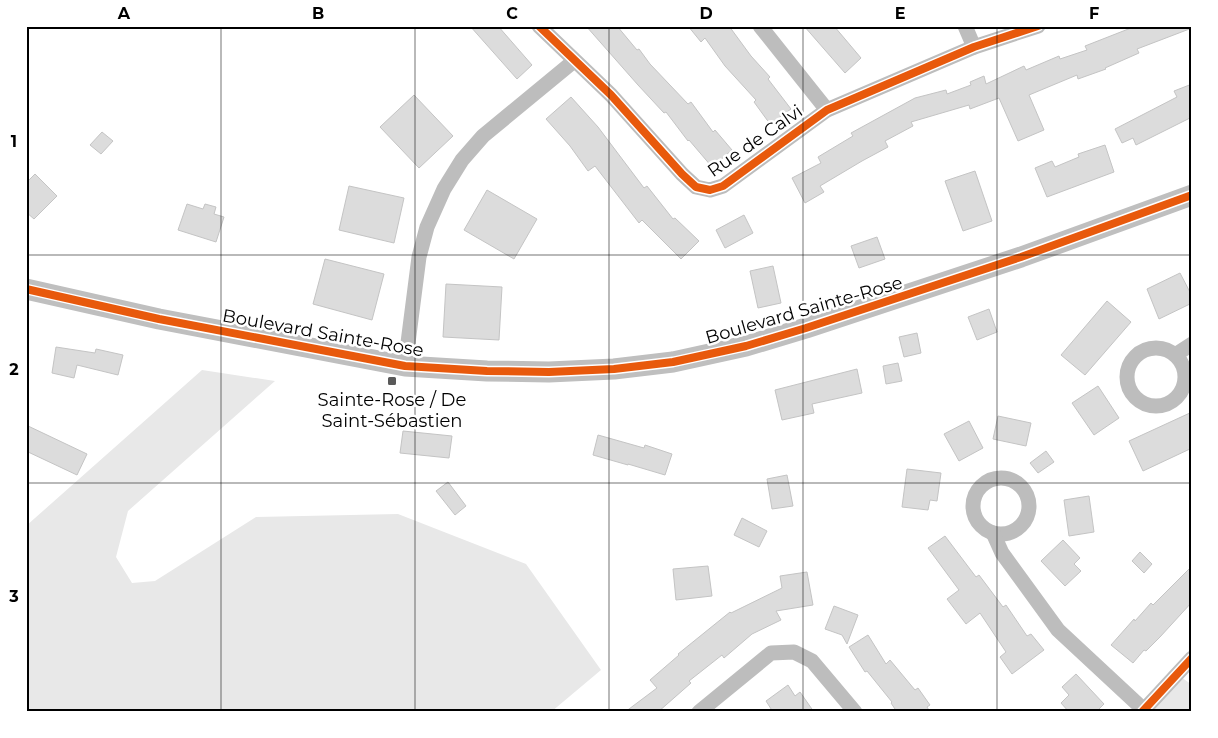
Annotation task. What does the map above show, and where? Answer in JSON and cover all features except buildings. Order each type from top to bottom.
[{"type":"street","name":"Rue de Calvi","points":[[539,26],[611,95],[696,188],[710,190],[723,186],[827,110],[974,47],[1038,26]]},
{"type":"street","points":[[760,26],[827,110]]},
{"type":"street","points":[[965,26],[974,47]]},
{"type":"street","points":[[405,366],[419,257],[428,228],[444,189],[462,160],[483,136],[574,61]]},
{"type":"street","name":"Boulevard Sainte-Rose","points":[[26,288],[160,319],[405,366],[540,372],[614,369],[673,362],[746,346],[932,288],[1192,195]]},
{"type":"street","points":[[1175,355],[1192,344]]},
{"type":"street","points":[[993,533],[1002,553],[1058,630],[1143,711],[1192,658]]},
{"type":"street","points":[[699,712],[771,653],[794,652],[812,661],[855,712]]},
{"type":"shaded area","points":[[202,370],[275,381],[128,511],[116,557],[132,583],[155,581],[256,517],[398,514],[526,564],[601,670],[551,712],[26,712],[26,526]]},
{"type":"shaded area","points":[[1177,674],[1192,685],[1192,712],[1141,712]]},
{"type":"cycle path","points":[[539,26],[611,95],[682,174],[696,187],[710,190],[723,186],[827,110],[974,47],[1038,26]]},
{"type":"cycle path","points":[[26,289],[159,319],[405,366],[487,371],[549,372],[614,369],[673,362],[746,346],[806,328],[1021,257],[1192,195]]},
{"type":"cycle path","points":[[1142,712],[1192,658]]},
{"type":"place","name":"Sainte-Rose / De Saint-Sébastien","points":[[392,381]]}]
